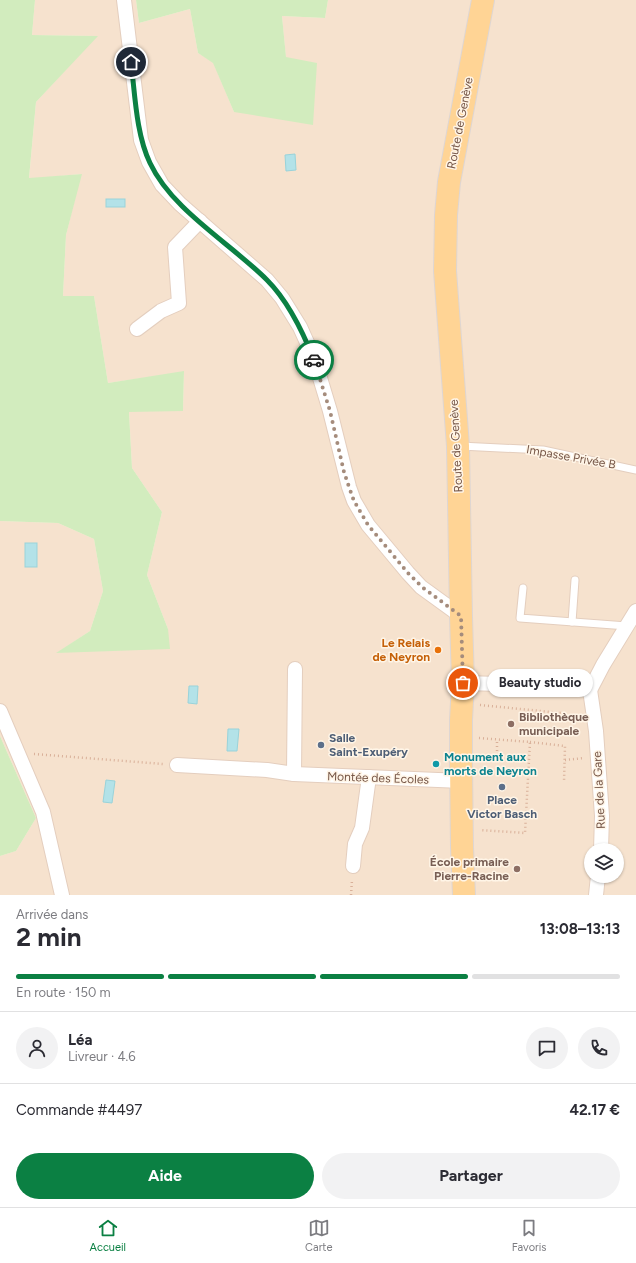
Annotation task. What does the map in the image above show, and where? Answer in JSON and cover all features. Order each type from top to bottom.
[{"type":"main road","name":"Route de Genève","points":[[464,895],[461,720],[463,683],[458,446],[445,271],[446,215],[449,182],[483,0]]},
{"type":"street","points":[[124,0],[141,140],[162,185],[180,204],[267,280],[282,298],[300,327],[314,358],[330,411],[344,472],[354,501],[368,525],[408,573],[422,587],[461,616]]},
{"type":"street","points":[[137,329],[161,312],[179,303],[175,247],[200,221]]},
{"type":"street","points":[[463,683],[544,685],[590,690],[602,665],[636,611]]},
{"type":"street","points":[[294,774],[295,669]]},
{"type":"street","name":"Rue de la Gare","points":[[590,690],[597,738],[602,816],[601,843]]},
{"type":"street","points":[[0,711],[43,812],[62,895]]},
{"type":"street","name":"Montée des Écoles","points":[[177,765],[267,770],[294,774],[462,781]]},
{"type":"street","points":[[353,866],[355,844],[362,828],[369,777]]},
{"type":"street","points":[[596,895],[597,883]]},
{"type":"lane","name":"Impasse Privée B","points":[[458,446],[543,450],[636,470]]},
{"type":"lane","points":[[572,622],[575,580]]},
{"type":"lane","points":[[523,588],[520,618],[627,626]]},
{"type":"path","points":[[475,705],[561,713]]},
{"type":"path","points":[[478,738],[565,746],[564,782]]},
{"type":"path","points":[[497,755],[498,739]]},
{"type":"path","points":[[476,830],[525,833],[530,742]]},
{"type":"path","points":[[18,753],[177,765]]},
{"type":"path","points":[[564,760],[585,758]]},
{"type":"shaded area","points":[[35,0],[136,0],[139,23],[190,9],[198,53],[213,62],[234,112],[286,58],[282,16],[325,18],[328,0],[636,0],[636,895],[0,895],[0,856],[16,851],[36,818],[0,736],[0,521],[58,523],[94,539],[103,591],[90,631],[57,653],[168,629],[147,575],[162,512],[132,468],[129,411],[183,411],[184,372],[108,383],[94,296],[63,296],[66,235],[81,174],[29,179],[36,102],[97,36],[32,35]]},
{"type":"green space","points":[[0,0],[35,0],[32,35],[98,36],[36,102],[29,178],[82,174],[66,235],[63,296],[94,296],[108,383],[184,371],[183,411],[129,412],[132,468],[162,512],[147,575],[168,629],[170,649],[56,653],[90,631],[103,591],[94,539],[58,523],[0,521]]},
{"type":"green space","points":[[136,0],[328,0],[325,18],[282,16],[286,57],[317,63],[313,125],[234,112],[213,63],[198,53],[190,9],[139,23]]},
{"type":"green space","points":[[0,736],[36,818],[16,851],[0,856]]},
{"type":"water","points":[[295,154],[296,170],[286,171],[285,155]]},
{"type":"water","points":[[106,199],[125,199],[125,207],[106,207]]},
{"type":"water","points":[[25,543],[37,543],[37,567],[25,567]]},
{"type":"water","points":[[189,686],[198,686],[197,704],[188,703]]},
{"type":"water","points":[[228,729],[239,729],[237,751],[227,751]]},
{"type":"water","points":[[106,780],[115,781],[112,803],[103,802]]},
{"type":"way so far","points":[[314,360],[330,411],[344,472],[354,501],[368,525],[408,573],[422,587],[461,616],[463,683]]},
{"type":"place","name":"Le Relais de Neyron","points":[[438,650]]},
{"type":"place","name":"Beauty studio","points":[[463,683]]},
{"type":"place","name":"Bibliothèque municipale","points":[[511,724]]},
{"type":"place","name":"Salle Saint-Exupéry","points":[[321,745]]},
{"type":"place","name":"Monument aux morts de Neyron","points":[[436,764]]},
{"type":"place","name":"Place Victor Basch","points":[[502,787]]},
{"type":"place","name":"École primaire Pierre-Racine","points":[[517,869]]},
{"type":"route","points":[[131,62],[141,140],[162,185],[180,204],[267,280],[282,298],[300,327],[314,360]]}]
